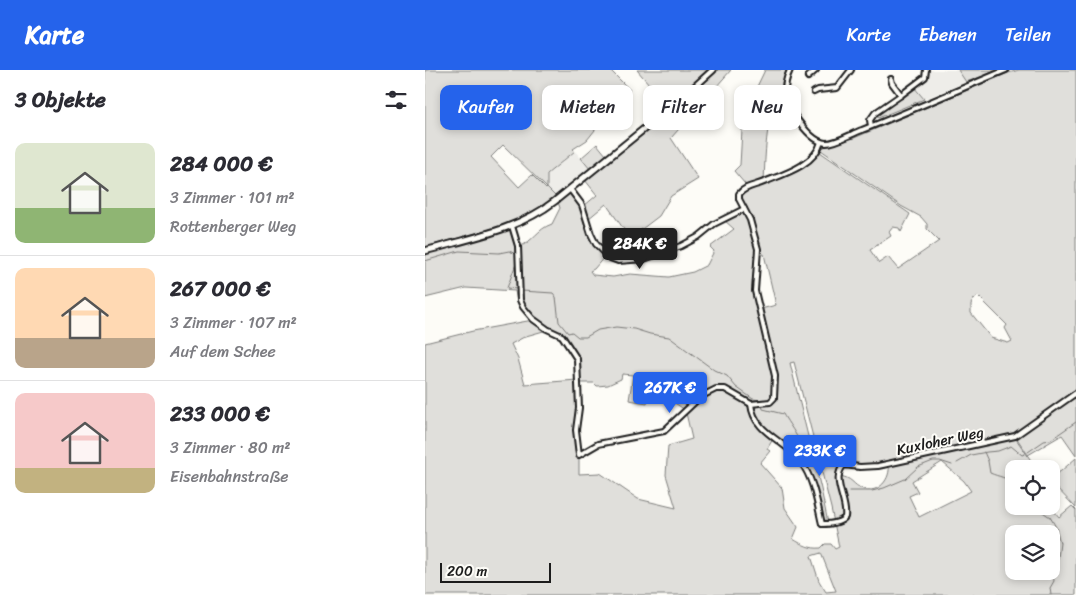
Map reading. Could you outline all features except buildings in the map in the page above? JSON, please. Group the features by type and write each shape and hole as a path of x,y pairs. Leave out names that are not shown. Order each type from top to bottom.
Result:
{"main road":[{"path":"425,251 512,226 534,216 681,99 713,70"}],"street":[{"path":"790,70 784,87 786,100 798,120 819,141 830,142 1006,70"},
{"path":"808,77 816,70"},
{"path":"814,92 837,88 851,70"},
{"path":"871,126 870,120 875,113 925,77 927,70"},
{"path":"891,79 901,95"},
{"path":"512,226 518,246 520,300 523,307 539,324 562,336 577,359 579,408 576,430 579,455 598,444 664,431 700,397 716,389 725,389 751,404 770,402 774,398 776,384 772,359 755,291 758,249 750,220 738,196 743,189 763,183 805,163 819,148 819,141"},
{"path":"570,188 582,205 596,244 611,258 618,261 644,259 681,246 698,237 714,224 744,209"},
{"name":"Kuxloher Weg","path":"751,404 754,417 762,429 798,457 804,466 809,476 822,524 841,521 845,517 846,509 839,477 844,465 860,468 878,466 1015,436 1076,393"}],"shaded area":[{"path":"425,70 610,70 625,85 542,85 542,130 595,130 587,140 573,149 575,151 547,174 547,188 555,196 537,210 515,221 425,247","holes":["503,145 546,189 532,175 519,187 491,157"]},
{"path":"637,70 709,70 692,85 650,85"},
{"path":"716,70 731,70 718,85 699,85"},
{"path":"765,70 787,70 782,84 758,85"},
{"path":"924,70 958,70 966,82 924,99 913,85 913,82"},
{"path":"958,70 1001,70 966,82"},
{"path":"1019,70 1076,70 1076,392 1021,434 1014,436 1031,460 1005,460 1005,515 1057,515 1059,517 1072,506 1076,510 1076,595 425,595 425,343 473,331 533,320 547,330 526,336 511,344 518,359 525,384 577,380 578,414 575,440 579,452 579,474 600,473 638,499 676,508 666,475 668,446 692,439 686,413 701,398 712,391 723,390 748,405 753,418 761,430 773,439 767,449 770,451 760,463 782,488 785,508 798,527 793,539 813,548 821,548 825,544 831,544 835,549 839,547 794,362 790,363 828,523 823,522 815,488 805,465 794,452 763,429 757,422 754,414 753,405 770,403 775,398 777,384 775,366 772,366 774,376 773,397 765,402 751,402 724,389 717,388 704,393 685,410 651,389 647,403 629,400 633,375 622,374 621,379 608,385 597,386 594,383 579,383 580,363 568,342 557,332 540,324 530,314 521,300 522,266 519,247 552,224 560,208 558,202 568,194 572,195 579,206 591,238 605,256 590,271 593,275 613,277 630,274 669,277 693,272 707,265 714,251 710,247 734,229 724,220 743,211 749,221 757,250 754,292 762,327 766,327 761,309 776,305 764,254 760,255 751,221 742,204 740,196 745,184 734,171 740,165 742,130 768,130 764,184 801,168 820,152 910,214 901,232 899,228 893,227 889,232 891,236 870,250 879,263 888,257 898,269 939,241 927,229 927,224 921,217 901,206 821,150 824,147 854,138 1008,73","holes":["978,296 1007,325 1005,328 1012,341 1008,343 991,338 971,313 971,304","942,462 964,481 971,491 919,517 909,496 918,492 912,481","889,464 886,480 874,489 863,489 850,479 838,476 841,466","821,553 836,591 826,592 819,581 811,556"]},
{"path":"914,87 924,99 878,118 876,114"},
{"path":"646,130 678,130 671,138 698,179 671,196 659,216 630,238 606,204 588,219 584,206 597,195 585,180"},
{"path":"597,144 606,155 590,169 581,158"},
{"path":"575,151 590,169 555,196 547,188 547,174"},
{"path":"511,229 517,247 520,305 517,302 515,291 466,288 425,298 425,253"},
{"path":"1076,394 1076,455 1062,435 1028,455 1016,437 1029,430"},
{"path":"1076,458 1076,508 1060,491 1061,471"}],"waterway":[{"path":"425,261 459,251 499,253 509,251 516,254 517,261 507,288 518,289"},
{"path":"522,291 553,293 556,297 559,322 568,333 572,332 578,337 586,337 598,330 616,327 669,337 714,370 727,376 736,387 753,399 761,400"},
{"path":"762,405 763,409 783,414 799,441 802,458"},
{"path":"1028,452 1076,422"},
{"path":"957,463 971,455 998,451 1011,446 1022,455 1025,454"},
{"path":"984,452 990,473 1005,478"},
{"path":"849,491 872,491 884,488 905,479 918,467 933,461 952,465"},
{"path":"1047,515 1056,527 1060,543 1058,558 1052,569 1054,581 1050,588 1051,595"}]}
